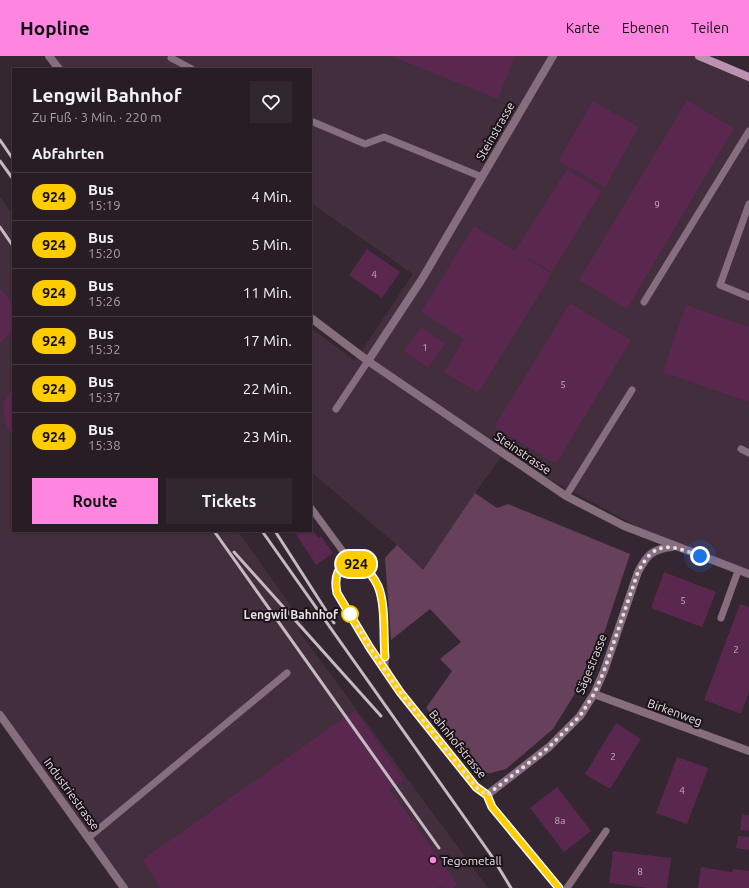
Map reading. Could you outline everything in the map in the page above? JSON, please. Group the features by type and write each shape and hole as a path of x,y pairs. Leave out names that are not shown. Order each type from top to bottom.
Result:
{"street":[{"path":"49,56 58,68"},
{"name":"Steinstrasse","path":"368,361 422,279 553,56"},
{"path":"699,56 749,77"},
{"name":"Steinstrasse","path":"312,319 368,361 566,496 624,526 675,547 749,574"},
{"name":"Sägestrasse","path":"487,795 548,748 580,716 594,694 604,671 638,572 644,561 651,553 660,548 675,547"},
{"name":"Bahnhofstrasse","path":"385,668 400,692 476,787 487,795 492,807 559,888"},
{"name":"Birkenweg","path":"594,694 749,751"},
{"name":"Industriestrasse","path":"0,715 124,888"}],"lane":[{"path":"171,58 190,68"},
{"path":"312,122 365,144 384,136 482,177"},
{"path":"644,302 749,131"},
{"path":"749,204 720,285 749,297"},
{"path":"336,409 368,361"},
{"path":"566,496 632,390"},
{"path":"741,449 749,453"},
{"path":"312,509 342,550 348,564"},
{"path":"344,565 360,565 365,568 378,586 382,604 385,668 370,648 337,593 336,586 338,573 344,565"},
{"path":"721,618 738,571"},
{"path":"88,838 287,673"},
{"path":"567,888 606,831"}],"shaded area":[{"path":"49,56 699,56 749,77 749,574 675,547 503,454 423,571 397,545 312,473 312,329 355,361 413,274 312,204 312,68 58,68"},
{"path":"0,197 12,214 12,532 239,532 305,626 298,630 488,888 124,888 0,715"},
{"path":"475,493 497,508 508,504 630,554 595,661 553,729 506,769 491,773 483,773 476,769 426,708 452,671 440,659 461,642 430,609 391,640 385,558 397,545 423,570"}],"building":[{"path":"391,56 515,56 498,99"},
{"path":"687,100 734,128 627,309 579,280"},
{"path":"593,101 639,127 605,187 558,161"},
{"path":"567,169 602,191 552,272 519,253 552,274 478,393 444,372 464,339 421,312 474,226 515,251"},
{"path":"367,249 400,272 382,298 349,275"},
{"path":"0,290 6,294 12,305 12,329 0,343"},
{"path":"570,303 631,340 556,464 494,427"},
{"path":"686,305 749,327 749,402 663,372"},
{"path":"421,327 445,344 428,368 404,351"},
{"path":"12,388 12,434 7,427 4,415 4,403"},
{"path":"312,529 318,538 321,536 333,553 316,565 295,532 312,532"},
{"path":"664,572 716,592 702,627 651,608"},
{"path":"740,604 749,607 749,692 741,714 704,700"},
{"path":"355,710 404,780 390,789 458,885 454,888 443,888 441,886 438,888 161,888 142,860"},
{"path":"616,723 641,739 610,789 585,774"},
{"path":"677,757 708,768 687,824 656,813"},
{"path":"557,787 591,831 564,852 530,808"},
{"path":"742,814 749,815 749,831 740,830"},
{"path":"738,836 749,837 749,850 736,848"},
{"path":"613,851 671,858 667,888 647,888 609,883"},
{"path":"701,867 732,872 733,869 749,871 749,888 698,888"}],"railway":[{"path":"0,140 12,158"},
{"path":"0,161 12,178"},
{"path":"0,227 12,245"},
{"path":"215,532 439,848"},
{"path":"263,532 491,855 511,888"},
{"path":"276,532 334,623"},
{"path":"234,552 381,716"}],"bus line":[{"name":"924","path":"385,657 381,596 378,586 370,572 365,568 354,564 344,565 338,573 336,579 337,593 370,648 400,692 476,787 487,795 492,807 545,873 559,888"}],"place":[{"name":"Lengwil Bahnhof","path":"350,614"},
{"name":"Tegometall","path":"433,860"}],"route":[{"path":"350,614 370,648 400,692 476,787 487,795 548,748 580,716 594,694 604,671 638,572 644,561 651,553 660,548 675,547 700,556"}]}
